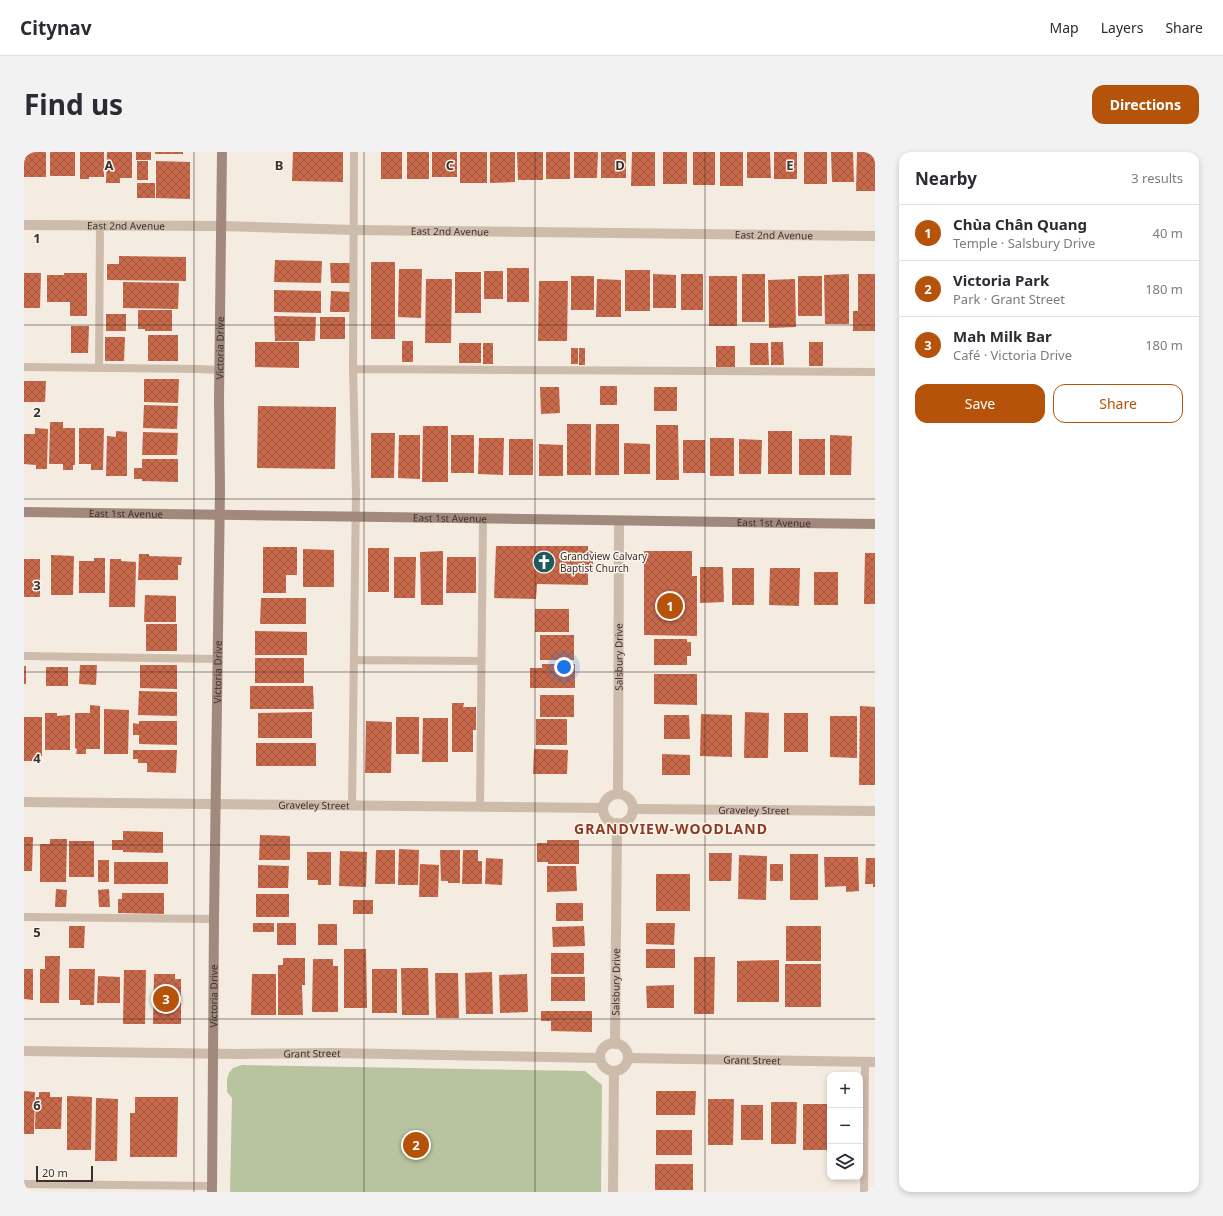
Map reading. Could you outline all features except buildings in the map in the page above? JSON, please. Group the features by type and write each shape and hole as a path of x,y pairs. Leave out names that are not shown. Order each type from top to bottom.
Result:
{"street":[{"name":"Victoria Drive","path":"212,1189 222,152"},
{"name":"East 2nd Avenue","path":"24,225 221,226 354,230 875,236"},
{"name":"East 1st Avenue","path":"24,512 219,516 875,524"},
{"name":"Salsbury Drive","path":"618,794 620,520"},
{"path":"618,794 630,800 633,809 630,818 617,824 609,820 604,813 603,808 604,804 610,797 618,794"},
{"name":"Graveley Street","path":"24,802 603,808"},
{"name":"Graveley Street","path":"633,809 875,811"},
{"name":"Salsbury Drive","path":"614,1044 617,824"},
{"path":"614,1044 619,1044 626,1050 628,1058 625,1066 614,1071 606,1068 601,1062 600,1058 601,1053 606,1046 614,1044"},
{"name":"Grant Street","path":"24,1051 214,1054 332,1053 600,1058"},
{"name":"Grant Street","path":"628,1058 870,1061"},
{"path":"613,1192 614,1071"}],"lane":[{"path":"352,805 355,517 353,369 354,152"},
{"path":"99,368 100,225"},
{"path":"24,367 219,370"},
{"path":"353,369 875,372"},
{"path":"480,807 483,519"},
{"path":"24,656 218,658"},
{"path":"354,660 482,661"},
{"path":"24,917 214,919"},
{"path":"864,1192 870,1061"},
{"path":"24,1184 212,1189"}],"green space":[{"path":"242,1065 585,1071 602,1085 601,1192 230,1192 232,1098 227,1092 227,1079 233,1068"}],"place":[{"name":"Grandview Calvary Baptist Church","path":"544,562"},
{"name":"Chùa Chân Quang","path":"670,606"},
{"name":"Mah Milk Bar","path":"166,999"},
{"name":"Victoria Park","path":"416,1145"}],"district":[{"name":"GRANDVIEW-WOODLAND","path":"671,828"}]}
